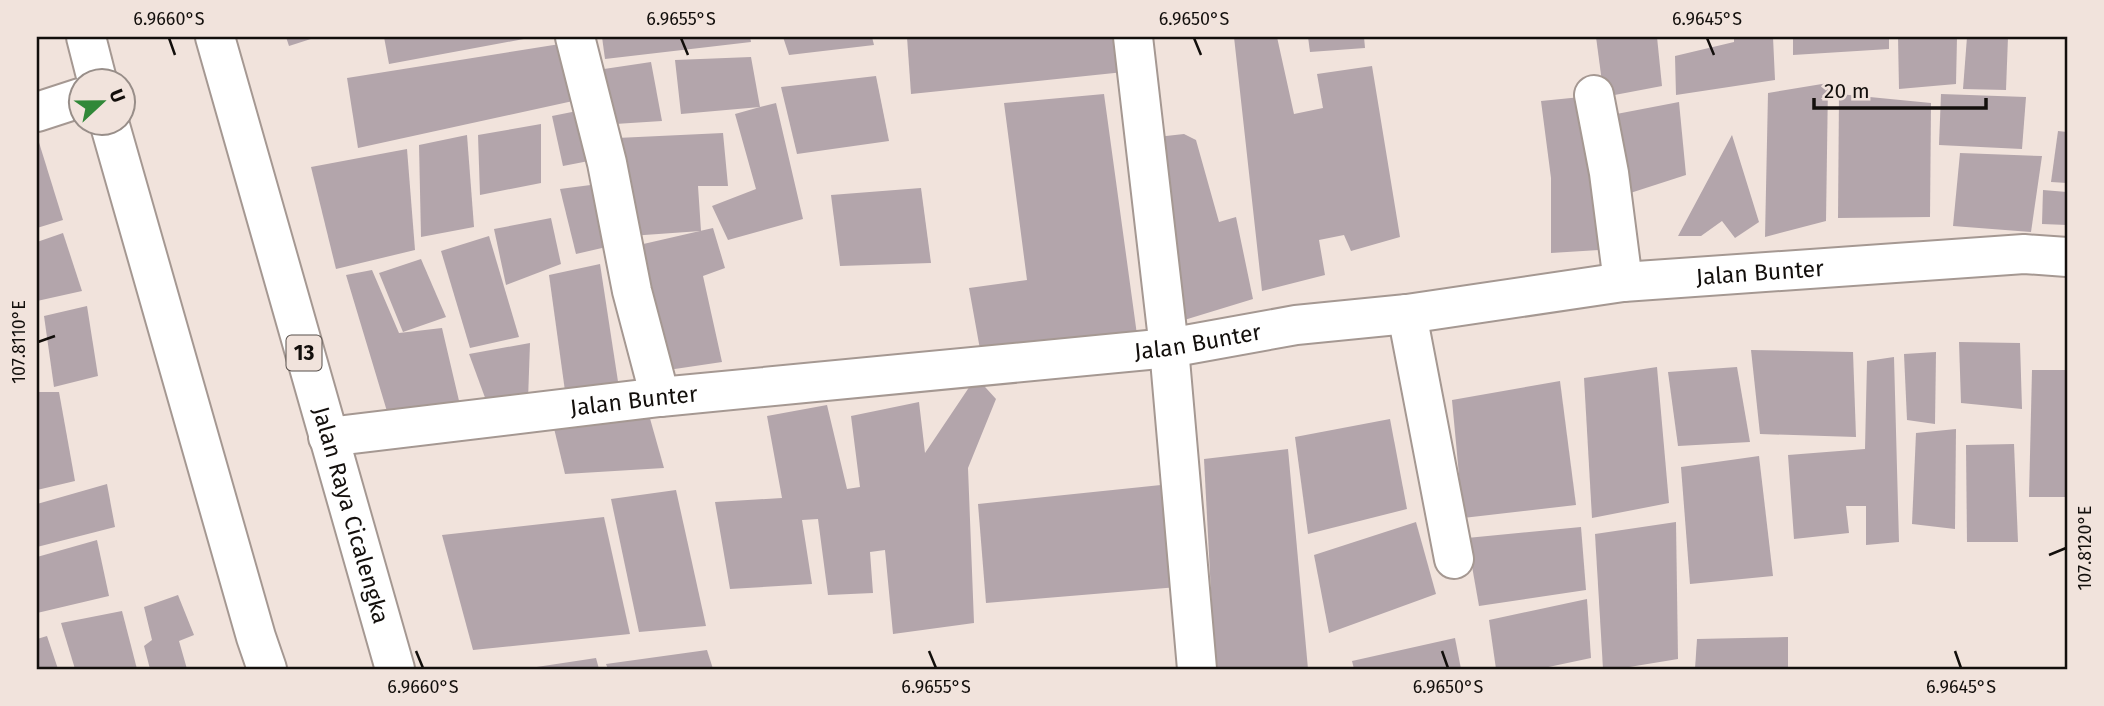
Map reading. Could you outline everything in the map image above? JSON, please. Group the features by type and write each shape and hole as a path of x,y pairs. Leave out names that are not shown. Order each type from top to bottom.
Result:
{"main road":[{"path":"86,37 93,66"},
{"name":"Jalan Raya Cicalengka","path":"215,37 395,669"},
{"path":"575,37 607,163 632,291 660,397"},
{"path":"1133,37 1169,348 1197,669"},
{"path":"1594,95 1609,173 1623,282"},
{"path":"37,112 66,103"},
{"path":"113,136 267,669"},
{"name":"Jalan Bunter","path":"328,437 660,397 1169,348 1296,325 1407,314 1623,282 2024,254 2067,257"},
{"path":"1407,314 1454,559"}],"building":[{"path":"286,37 317,37 289,46"},
{"path":"384,37 529,37 529,38 389,64"},
{"path":"602,37 750,37 751,42 605,59"},
{"path":"783,37 872,37 874,45 789,55"},
{"path":"907,37 1120,37 1124,72 911,94"},
{"path":"1234,37 1277,37 1294,114 1323,108 1317,74 1372,66 1400,237 1351,251 1344,235 1319,240 1325,275 1262,291"},
{"path":"1308,37 1364,37 1365,48 1310,52"},
{"path":"1596,37 1657,37 1662,86 1604,97"},
{"path":"1734,37 1773,37 1775,80 1676,95 1675,56 1734,42"},
{"path":"1793,37 1889,37 1889,49 1793,55"},
{"path":"1898,37 1957,37 1956,84 1899,89"},
{"path":"1967,37 2008,37 2006,90 1963,89"},
{"path":"560,44 573,101 358,148 347,78"},
{"path":"751,57 760,107 681,114 675,60"},
{"path":"651,62 662,121 615,124 604,69"},
{"path":"876,76 889,141 797,154 781,87"},
{"path":"1828,83 1826,221 1765,237 1768,93"},
{"path":"1104,94 1138,342 981,355 969,288 1027,280 1004,103"},
{"path":"1839,94 1931,103 1930,217 1838,218"},
{"path":"1941,94 2026,97 2022,149 1939,145"},
{"path":"1591,96 1615,249 1551,253 1551,178 1541,101"},
{"path":"1679,102 1686,175 1621,196 1606,116"},
{"path":"776,103 803,219 728,240 712,206 756,189 735,114"},
{"path":"587,109 599,159 563,166 552,116"},
{"path":"541,124 541,183 480,195 478,135"},
{"path":"2058,131 2067,132 2067,183 2051,182"},
{"path":"723,133 728,186 698,186 701,231 630,236 617,138"},
{"path":"1184,134 1196,140 1219,222 1236,217 1253,299 1181,321 1157,137"},
{"path":"467,135 474,227 421,237 419,145"},
{"path":"1732,135 1759,222 1735,238 1722,221 1701,236 1678,236"},
{"path":"37,136 63,220 37,228"},
{"path":"407,149 415,250 336,269 311,167"},
{"path":"1960,153 2042,156 2031,232 1953,226"},
{"path":"606,183 615,245 576,254 560,189"},
{"path":"921,188 931,263 840,266 831,195"},
{"path":"2043,190 2067,192 2067,225 2042,224"},
{"path":"551,218 561,264 506,285 494,229"},
{"path":"713,228 725,268 703,276 722,362 668,370 639,245"},
{"path":"63,233 82,291 37,301 37,242"},
{"path":"489,236 519,337 470,348 441,251"},
{"path":"421,259 446,317 403,332 379,273"},
{"path":"600,264 619,388 565,391 549,275"},
{"path":"372,270 399,333 442,328 460,405 389,418 346,275"},
{"path":"87,306 98,376 54,387 44,316"},
{"path":"1959,342 2020,343 2022,409 1961,403"},
{"path":"530,343 528,400 487,403 469,354"},
{"path":"1751,350 1853,352 1856,437 1760,434"},
{"path":"1936,352 1935,424 1907,420 1904,354"},
{"path":"1894,357 1899,542 1866,545 1866,506 1846,506 1849,533 1794,539 1788,455 1865,449 1867,361"},
{"path":"1657,367 1669,503 1592,518 1584,378"},
{"path":"1737,367 1750,442 1678,446 1668,372"},
{"path":"2032,370 2067,370 2067,497 2029,497"},
{"path":"976,377 996,399 968,468 974,623 893,634 885,550 870,552 873,593 828,595 818,519 802,520 812,584 730,589 715,502 782,498 767,416 827,405 847,489 860,487 851,416 919,402 925,453"},
{"path":"1560,381 1576,505 1463,518 1452,400"},
{"path":"37,392 59,392 75,481 37,490"},
{"path":"649,415 664,468 565,474 552,420"},
{"path":"1390,419 1407,509 1308,534 1295,437"},
{"path":"1956,429 1955,529 1912,524 1916,433"},
{"path":"2014,444 2018,542 1967,542 1966,445"},
{"path":"1288,449 1308,669 1215,669 1204,459"},
{"path":"1759,456 1773,576 1690,584 1681,467"},
{"path":"107,484 115,527 37,547 37,504"},
{"path":"1161,485 1178,587 986,603 978,504"},
{"path":"676,490 706,626 639,632 611,499"},
{"path":"604,517 630,634 473,650 442,535"},
{"path":"1416,522 1436,594 1329,633 1314,555"},
{"path":"1676,522 1678,659 1603,669 1595,534"},
{"path":"1581,527 1586,590 1479,606 1467,538"},
{"path":"97,540 109,596 37,613 37,557"},
{"path":"178,595 194,635 179,641 187,669 150,669 144,646 152,640 144,607"},
{"path":"1587,599 1591,658 1539,669 1496,669 1489,620"},
{"path":"122,611 137,669 75,669 61,623"},
{"path":"47,636 58,669 37,669 37,639"},
{"path":"1788,637 1788,669 1695,669 1697,639"},
{"path":"1455,638 1461,669 1354,669 1352,661"},
{"path":"707,650 713,669 608,669 606,664"},
{"path":"596,658 599,669 530,669 530,668"}]}
